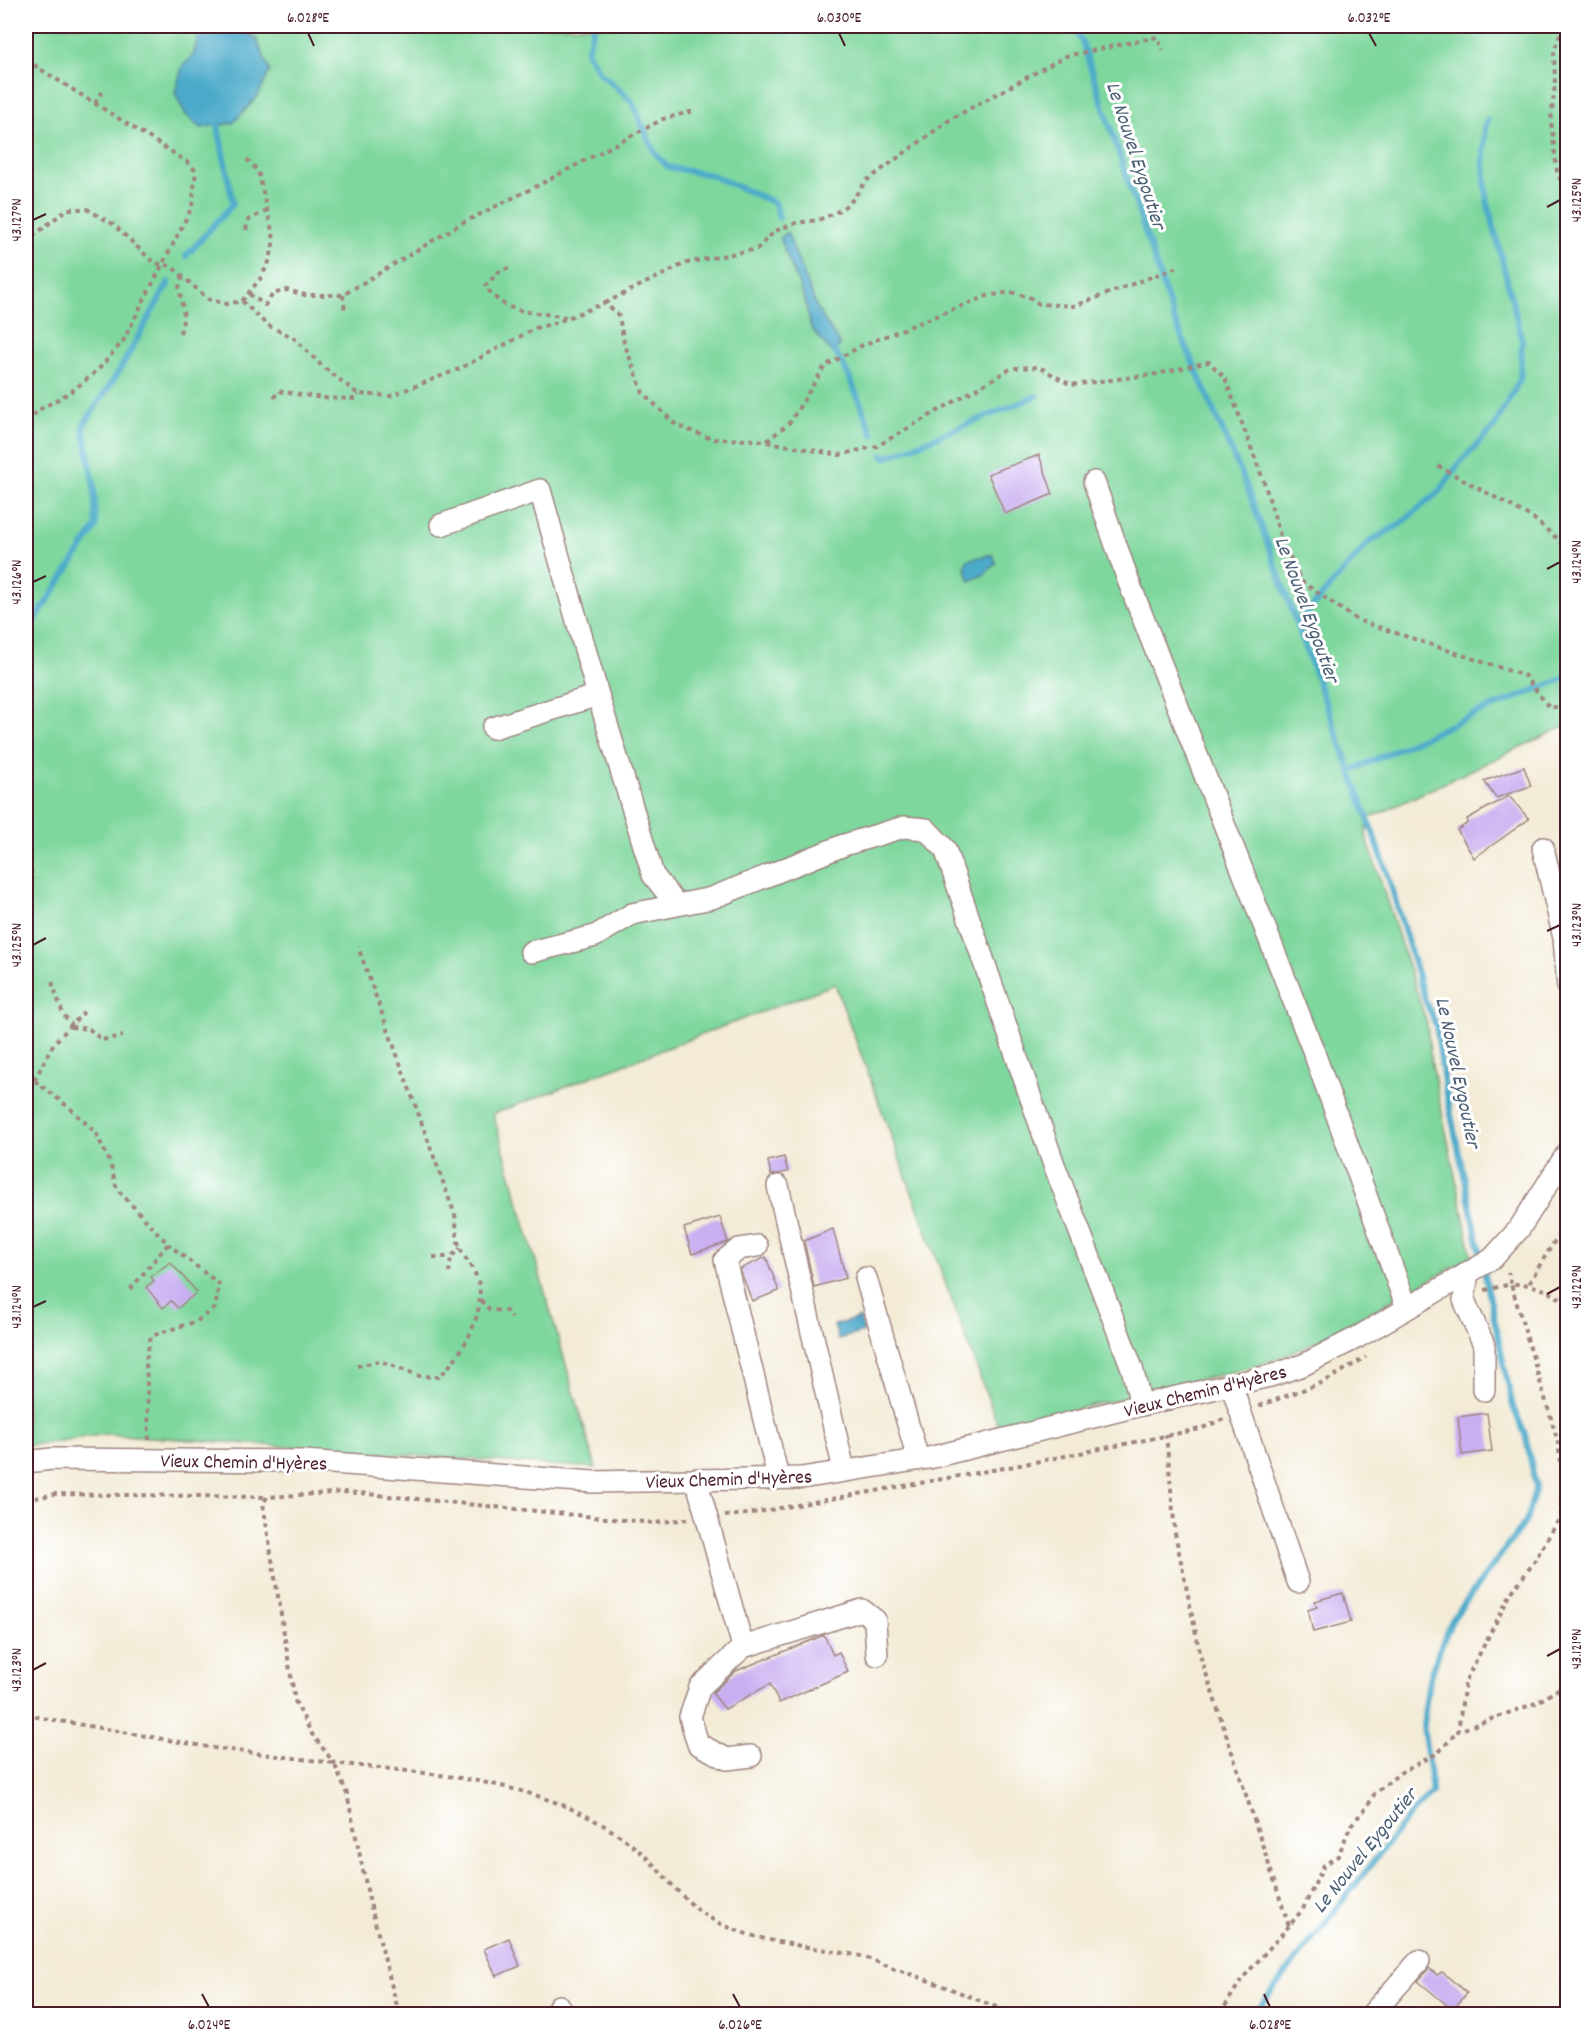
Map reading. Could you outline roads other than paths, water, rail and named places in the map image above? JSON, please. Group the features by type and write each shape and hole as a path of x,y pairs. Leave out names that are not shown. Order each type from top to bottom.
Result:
{"street":[{"path":"1094,482 1128,580 1313,1050 1407,1308"},
{"path":"441,525 540,490 598,695 653,875 676,904"},
{"path":"493,728 598,695"},
{"path":"531,952 595,936 632,914 712,898 844,845 904,827 926,829 945,849 1053,1162 1132,1368 1141,1405"},
{"path":"1544,848 1564,938 1568,987"},
{"name":"Vieux Chemin d'Hyères","path":"26,1462 52,1459 304,1461 593,1482 801,1478 918,1459 1270,1376 1304,1365 1492,1259 1519,1229 1568,1152"},
{"path":"778,1186 844,1470"},
{"path":"757,1246 739,1249 725,1260 778,1477"},
{"path":"1468,1272 1464,1300 1484,1345 1484,1390"},
{"path":"866,1278 918,1459"},
{"path":"1231,1384 1298,1582"},
{"path":"696,1479 709,1516 722,1575 743,1647"},
{"path":"751,1756 728,1760 698,1744 690,1717 700,1687 743,1647 862,1610 875,1620 877,1655"},
{"path":"1372,2014 1419,1961"}],"water":[{"path":"213,26 229,26 256,38 270,71 258,96 233,123 200,128 185,114 175,93 182,67 194,54 198,35"},
{"path":"787,232 818,310 840,346 831,352 811,328 805,300 780,239"},
{"path":"993,555 996,563 985,574 970,581 965,568 967,560"},
{"path":"860,1318 864,1332 838,1339 834,1325"}],"waterway":[{"path":"594,26 587,52 599,72 631,100 655,153 668,167 711,175 775,203 779,218"},
{"name":"Le Nouvel Eygoutier","path":"1073,26 1082,42 1174,319 1247,487 1385,866 1425,1000 1436,1025 1444,1082 1513,1407 1525,1434 1536,1487 1526,1521 1452,1620 1439,1651 1428,1686 1423,1725 1432,1792 1409,1816 1254,2014"},
{"path":"1297,624 1370,541 1399,525 1441,490 1458,465 1494,427 1520,379 1522,340 1487,200 1484,165 1485,128 1488,120"},
{"path":"186,256 233,204 218,126"},
{"path":"26,624 35,620 96,527 94,486 83,426 118,373 169,282"},
{"path":"831,345 849,376 873,435"},
{"path":"883,455 885,458 1037,396"},
{"path":"1350,771 1475,714 1568,677"}]}
